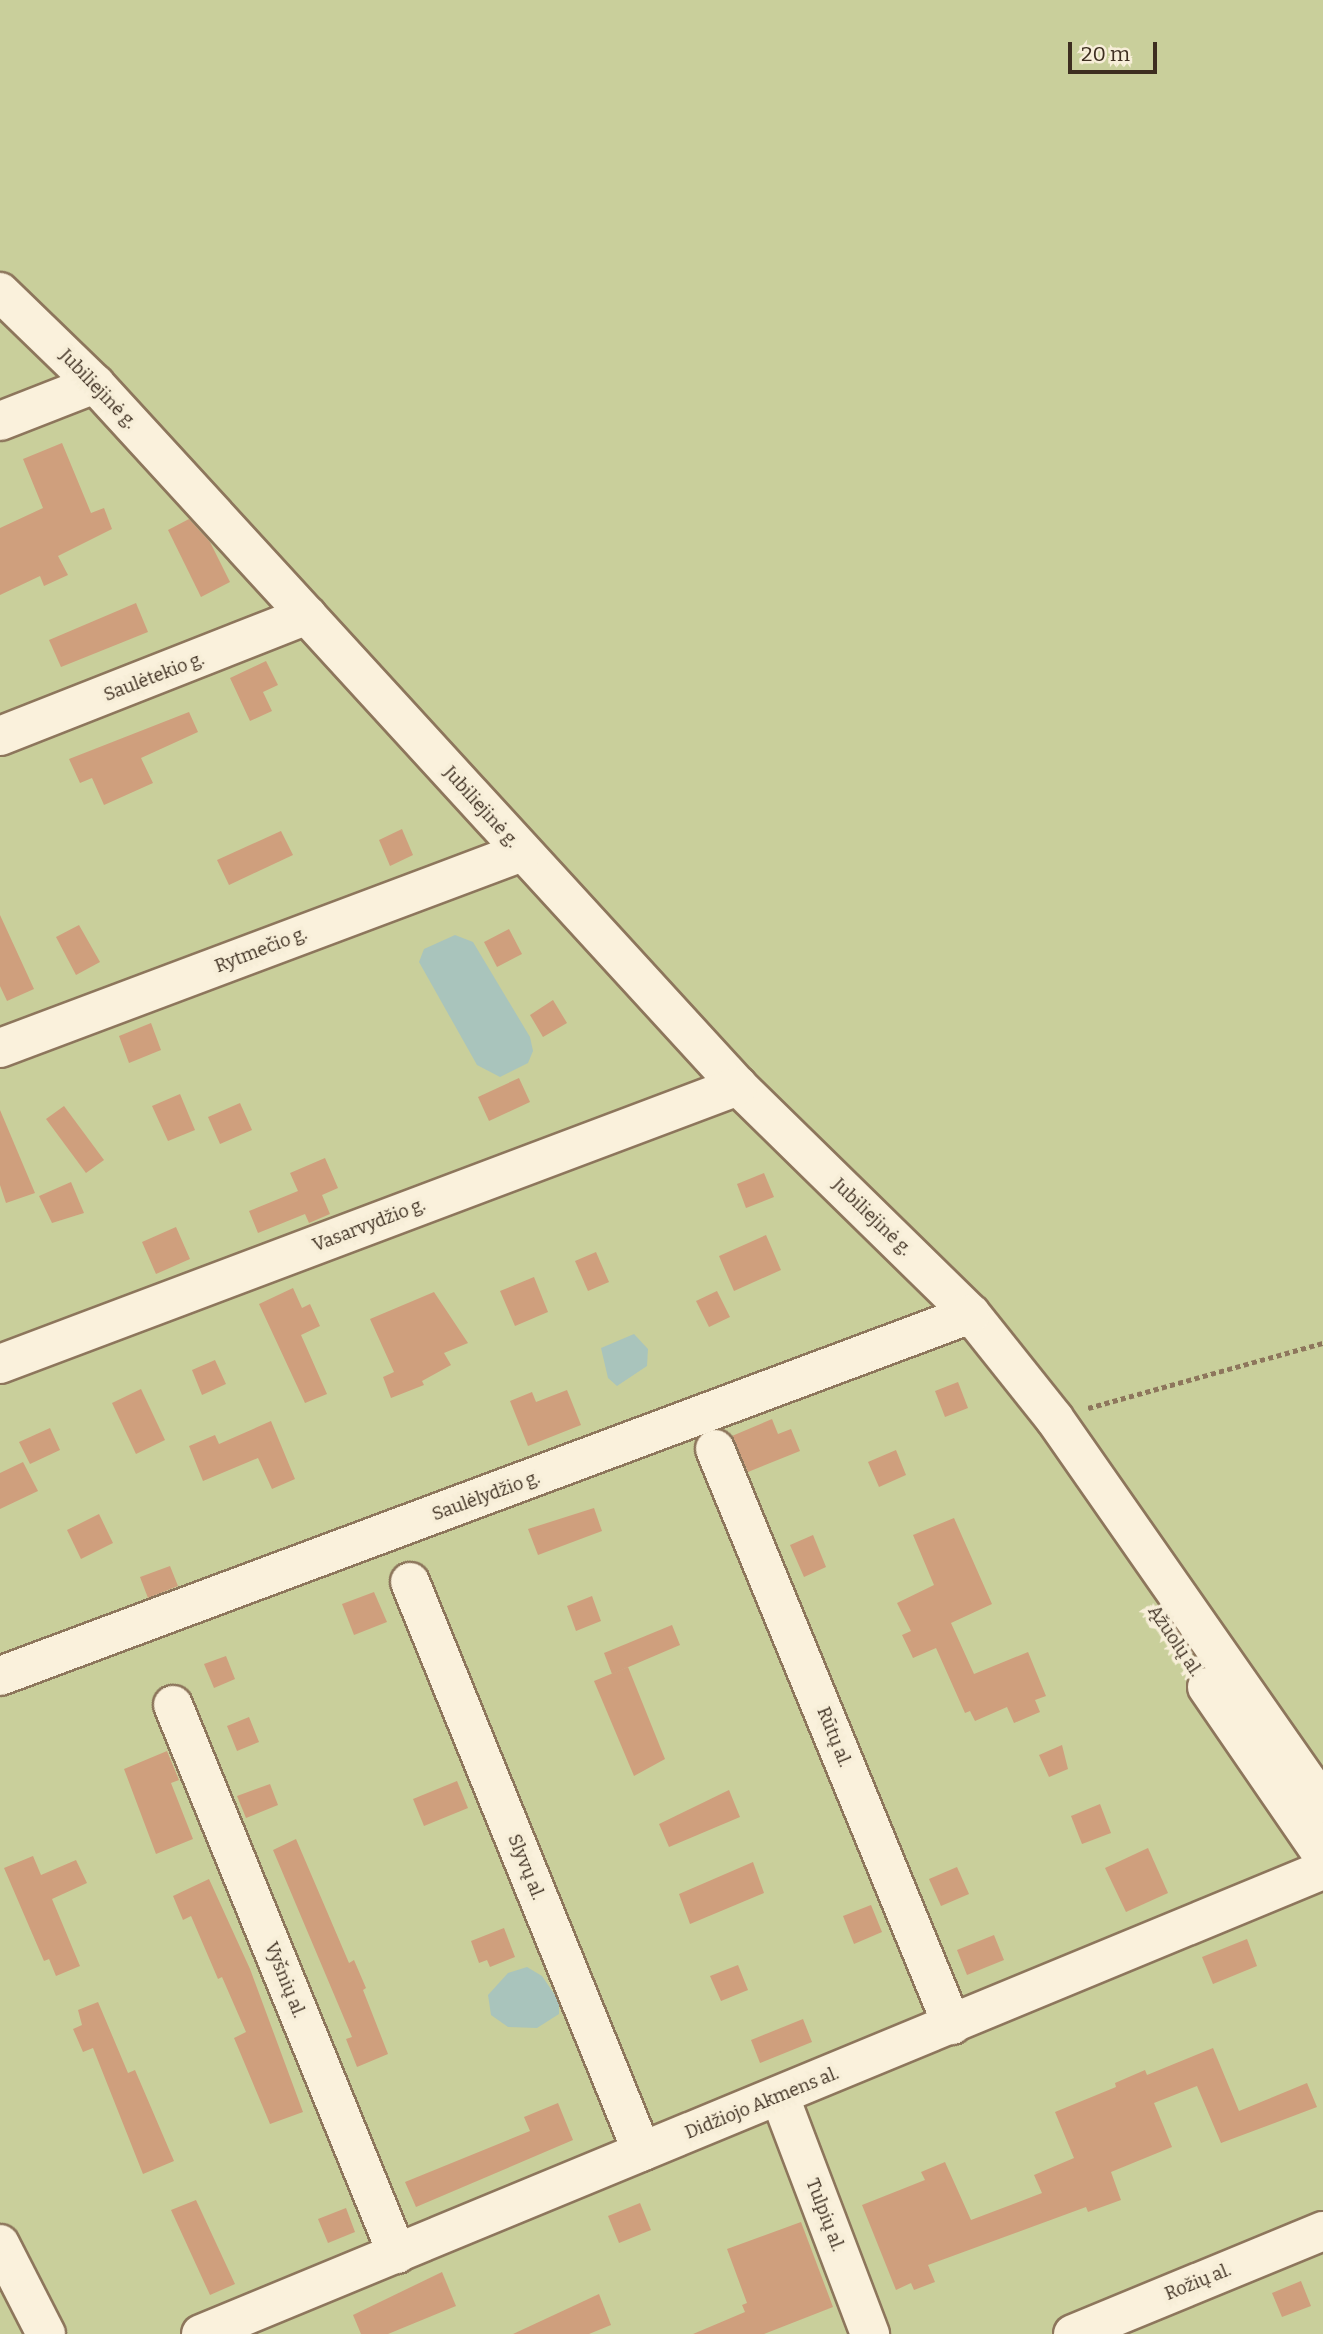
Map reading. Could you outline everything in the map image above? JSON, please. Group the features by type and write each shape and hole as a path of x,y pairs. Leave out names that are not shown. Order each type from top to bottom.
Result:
{"street":[{"name":"Jubiliejinė g.","path":"0,292 94,384 738,1086 971,1314 1041,1422"},
{"path":"0,421 94,384"},
{"name":"Saulėtekio g.","path":"0,736 307,615"},
{"name":"Rytmečio g.","path":"0,1048 522,852"},
{"name":"Vasarvydžio g.","path":"0,1364 738,1086"},
{"name":"Saulėlydžio g.","path":"0,1676 971,1314"},
{"path":"1041,1422 1323,1803"},
{"name":"Ąžuolų al.","path":"1041,1422 1323,1856"},
{"name":"Rūtų al.","path":"715,1449 952,2025"},
{"name":"Slyvų al.","path":"410,1582 642,2152"},
{"name":"Vyšnių al.","path":"173,1705 397,2254"},
{"name":"Didžiojo Akmens al.","path":"201,2334 1323,1871"},
{"name":"Tulpių al.","path":"780,2097 870,2334"},
{"name":"Rožių al.","path":"1073,2334 1323,2231"},
{"path":"0,2244 46,2334"}],"path":[{"path":"1041,1422 1323,1343"}],"green space":[{"path":"0,0 1323,0 1323,2334 0,2334"}],"water":[{"path":"455,935 473,942 530,1037 533,1051 528,1063 500,1077 477,1065 419,962 424,949"},
{"path":"634,1334 648,1349 647,1366 617,1386 608,1378 601,1348"},
{"path":"527,1967 542,1976 559,2001 559,2014 537,2028 508,2027 491,2015 488,1995 508,1973"}],"building":[{"path":"62,443 91,513 104,508 112,529 58,556 68,575 44,586 40,576 0,595 0,528 43,508 23,459"},
{"path":"189,519 210,542 230,582 201,597 168,530"},
{"path":"136,603 148,632 61,667 49,640"},
{"path":"266,661 278,685 263,692 272,711 250,721 230,678"},
{"path":"189,712 198,732 141,758 153,783 104,805 92,778 80,783 69,759"},
{"path":"402,829 413,855 390,866 379,840"},
{"path":"281,831 293,855 229,885 217,860"},
{"path":"0,915 34,989 7,1001 0,986"},
{"path":"79,925 100,962 76,975 56,937"},
{"path":"509,929 522,954 497,967 484,942"},
{"path":"553,1000 567,1023 543,1037 530,1015"},
{"path":"151,1023 161,1050 129,1063 119,1036"},
{"path":"519,1078 530,1102 489,1121 478,1097"},
{"path":"180,1094 195,1130 168,1141 152,1106"},
{"path":"240,1103 252,1130 220,1144 208,1117"},
{"path":"64,1106 104,1160 86,1173 46,1119"},
{"path":"0,1110 35,1193 6,1203 0,1185"},
{"path":"325,1158 338,1188 322,1195 330,1214 309,1223 305,1214 258,1233 249,1211 298,1191 290,1173"},
{"path":"764,1173 774,1197 746,1208 737,1184"},
{"path":"71,1182 84,1213 52,1223 39,1196"},
{"path":"176,1227 190,1259 156,1274 142,1242"},
{"path":"766,1235 781,1270 734,1291 719,1256"},
{"path":"596,1252 609,1282 588,1291 575,1261"},
{"path":"534,1277 548,1312 515,1326 500,1291"},
{"path":"293,1288 302,1308 310,1304 320,1326 301,1335 327,1394 305,1403 259,1304"},
{"path":"717,1291 730,1317 709,1327 696,1301"},
{"path":"434,1292 468,1343 444,1353 451,1365 422,1381 424,1385 391,1398 383,1377 394,1372 370,1319"},
{"path":"215,1360 226,1384 202,1395 192,1370"},
{"path":"958,1382 968,1408 945,1417 935,1391"},
{"path":"141,1389 165,1440 136,1454 112,1403"},
{"path":"567,1390 581,1425 528,1446 510,1401 532,1392 536,1402"},
{"path":"772,1419 778,1434 791,1429 800,1451 748,1472 732,1436"},
{"path":"271,1421 295,1479 272,1489 258,1458 203,1481 189,1446 215,1435 219,1444"},
{"path":"50,1428 60,1450 30,1464 19,1442"},
{"path":"896,1450 906,1475 879,1487 868,1462"},
{"path":"23,1462 38,1491 0,1509 0,1473"},
{"path":"594,1508 602,1531 538,1555 528,1529"},
{"path":"99,1514 113,1543 81,1559 67,1530"},
{"path":"954,1518 992,1604 951,1623 974,1674 1028,1652 1046,1696 1035,1700 1040,1712 1014,1723 1007,1707 975,1721 970,1711 965,1713 936,1648 913,1658 902,1635 911,1631 897,1603 934,1585 913,1535"},
{"path":"813,1535 826,1567 804,1577 790,1545"},
{"path":"170,1566 178,1586 148,1598 140,1577"},
{"path":"374,1592 387,1622 354,1635 342,1604"},
{"path":"592,1596 601,1621 576,1631 567,1606"},
{"path":"672,1625 680,1645 612,1674 604,1653"},
{"path":"226,1656 235,1679 214,1688 204,1664"},
{"path":"628,1667 665,1759 634,1776 594,1681"},
{"path":"249,1717 259,1742 237,1751 227,1726"},
{"path":"1062,1745 1068,1769 1049,1777 1039,1755"},
{"path":"167,1751 179,1780 171,1783 193,1839 156,1854 124,1769"},
{"path":"457,1781 468,1808 424,1826 413,1799"},
{"path":"270,1784 278,1805 246,1818 237,1796"},
{"path":"729,1790 740,1817 669,1847 659,1824"},
{"path":"1100,1804 1111,1833 1082,1844 1071,1816"},
{"path":"296,1839 349,1963 354,1960 366,1988 363,1990 388,2054 357,2067 346,2039 352,2037 273,1850"},
{"path":"1148,1848 1168,1893 1126,1912 1105,1868"},
{"path":"33,1856 41,1875 76,1860 87,1883 52,1899 80,1966 56,1976 49,1959 44,1961 4,1868"},
{"path":"753,1862 764,1893 690,1924 679,1894"},
{"path":"957,1867 969,1894 941,1906 929,1879"},
{"path":"209,1879 250,1969 303,2112 270,2124 234,2038 246,2032 222,1977 218,1979 191,1916 183,1920 173,1896"},
{"path":"871,1905 882,1932 854,1944 843,1916"},
{"path":"504,1928 515,1957 490,1967 487,1960 479,1963 471,1941"},
{"path":"994,1935 1004,1960 967,1975 957,1950"},
{"path":"1247,1939 1257,1966 1213,1984 1202,1957"},
{"path":"738,1965 748,1990 721,2001 710,1976"},
{"path":"98,2002 128,2073 135,2070 174,2161 143,2174 93,2048 83,2052 73,2029 82,2025 78,2010"},
{"path":"803,2019 812,2042 760,2063 751,2040"},
{"path":"1213,2048 1239,2111 1307,2083 1317,2107 1221,2143 1197,2086 1154,2103 1172,2147 1111,2172 1121,2200 1088,2212 1086,2207 928,2265 935,2282 914,2290 911,2283 896,2290 862,2205 925,2180 921,2172 945,2162 971,2220 1042,2193 1034,2175 1074,2158 1055,2112 1116,2087 1115,2083 1145,2070 1147,2075"},
{"path":"558,2103 573,2140 416,2207 405,2182 530,2131 524,2117"},
{"path":"196,2200 235,2284 210,2295 171,2210"},
{"path":"640,2203 651,2230 619,2243 608,2216"},
{"path":"346,2208 355,2232 328,2243 318,2219"},
{"path":"801,2222 833,2307 764,2334 693,2334 745,2312 742,2305 747,2303 727,2249"},
{"path":"442,2272 456,2306 388,2334 361,2334 353,2315"},
{"path":"1301,2281 1311,2306 1282,2317 1272,2293"},
{"path":"599,2294 611,2325 589,2334 513,2334"}]}
